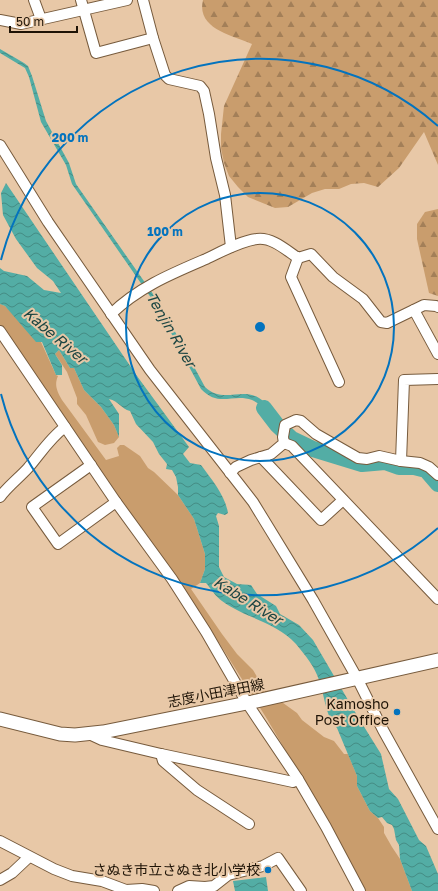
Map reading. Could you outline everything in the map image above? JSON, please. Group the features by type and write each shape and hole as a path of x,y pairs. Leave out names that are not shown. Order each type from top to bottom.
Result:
{"main road":[{"name":"志度小田津田線","path":"0,719 60,734 89,734 250,703 438,660"}],"street":[{"path":"34,0 41,19"},
{"path":"81,0 96,53 153,38"},
{"path":"0,20 21,24 127,0"},
{"path":"143,0 165,75 169,80 200,86 204,91 216,158 225,195 231,247"},
{"path":"0,145 48,222 150,370 253,502 313,600 353,679 438,829"},
{"path":"111,314 146,286 231,247 258,239 272,241 298,258"},
{"path":"298,258 311,254 332,277 363,299 381,322 387,323 424,305 438,307"},
{"path":"298,258 291,277 339,382"},
{"path":"414,310 438,354"},
{"path":"0,331 116,502 172,579 298,779 326,827 360,891"},
{"path":"401,461 404,380 438,379"},
{"path":"230,472 236,467 271,454 282,440 285,425 296,420 301,421 316,434 358,458 367,459 379,456 401,461 420,463 429,467 438,475"},
{"path":"0,497 5,489 26,469 55,435 65,427"},
{"path":"282,440 292,446 340,503 438,599"},
{"path":"261,457 321,520 340,503"},
{"path":"91,465 32,508 58,544 116,502"},
{"path":"89,734 102,740 161,754 293,782 298,779"},
{"path":"161,754 163,761 197,790 249,824"},
{"path":"0,841 29,857 72,876 102,881 126,890 142,889 154,891"},
{"path":"0,880 12,873 29,857"},
{"path":"178,891 189,886 214,886 228,875 263,866 278,858 301,891"}],"green space":[{"path":"203,0 438,0 438,165 424,132 399,168 378,187 364,183 351,184 339,189 325,189 312,193 288,207 275,208 248,197 229,176 224,163 221,148 221,134 224,106 252,44 217,30 210,24 205,18 202,10"},
{"path":"438,209 438,296 429,293 417,239 417,224 425,212"},
{"path":"0,304 5,306 41,342 56,375 58,376 56,382 57,388 62,400 106,460 119,456 117,448 120,445 124,445 140,456 148,468 178,495 194,519 205,554 205,569 200,583 191,589 237,654 253,670 265,690 297,713 302,720 324,737 334,741 344,754 348,754 357,776 357,786 370,811 378,818 384,827 384,833 400,859 412,891 366,891 330,826 267,719 211,630 96,467 0,326"},
{"path":"59,350 70,368 74,368 84,390 101,407 114,425 119,437 114,443 105,445 98,442 86,415 77,404 77,398 67,372 55,354"}],"water":[{"path":"0,49 28,66 46,121 69,163 76,184 160,304 205,387 218,394 246,394 259,398 267,405 279,421 275,425 262,408 252,400 245,398 214,398 201,389 156,305 72,184 66,165 41,122 29,77 25,68 0,53"},
{"name":"Kabe River","path":"6,183 137,376 189,447 183,454 190,463 201,465 221,494 228,513 225,515 218,513 216,516 219,526 219,567 224,577 237,584 251,585 257,594 276,606 280,614 299,625 313,640 381,754 389,789 398,799 419,840 426,846 438,874 438,891 412,891 400,859 399,845 396,840 394,829 392,825 387,823 382,817 378,818 370,811 357,786 357,776 337,728 330,718 317,675 303,652 279,630 231,607 222,601 206,583 200,583 205,569 205,554 194,519 178,495 176,477 172,470 166,469 167,464 159,454 153,442 136,424 130,411 124,409 115,401 109,399 119,414 119,437 114,425 101,407 84,390 74,368 70,368 59,350 55,354 62,365 62,375 56,375 42,342 36,342 5,306 0,304 0,268 4,271 27,276 44,290 61,293 53,281 37,268 16,239 3,215 1,193"},
{"path":"266,877 268,891 235,891 233,881"}],"waterway":[{"name":"Tenjin River","path":"264,408 277,425 292,439 313,449 362,464 385,462 399,467 414,467 426,470 438,484"}],"place":[{"name":"Kamosho Post Office","path":"397,712"},
{"name":"さぬき市立さぬき北小学校","path":"268,870"}]}
